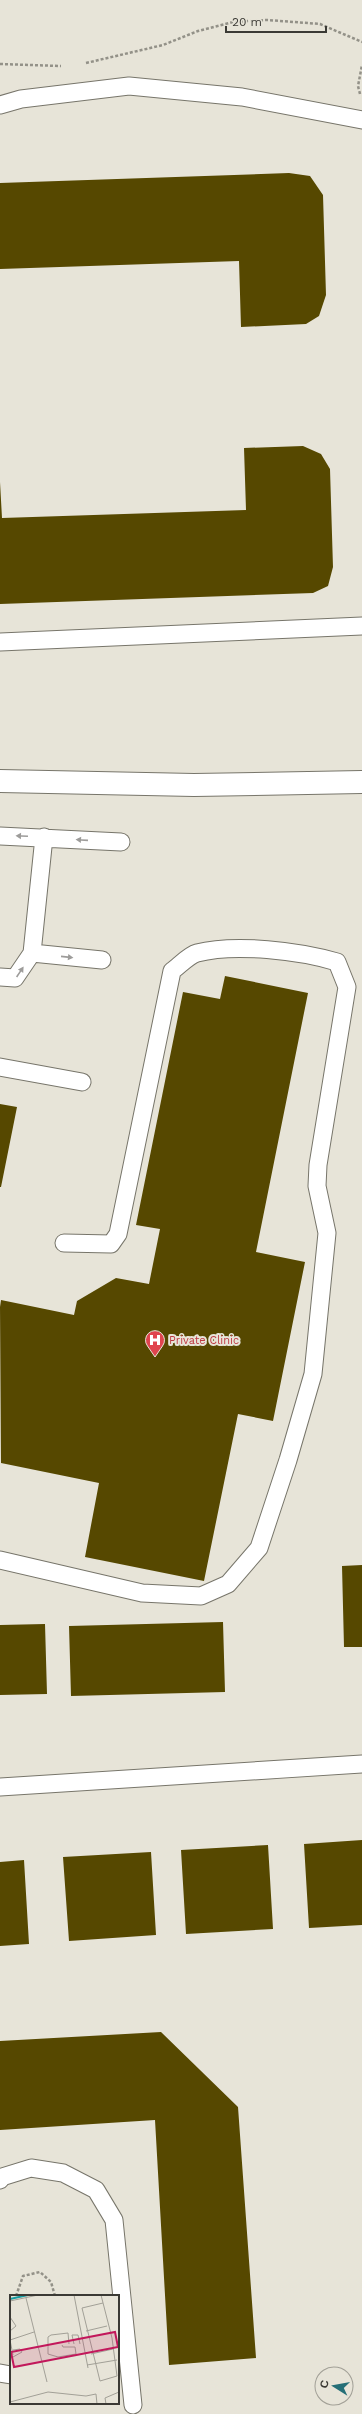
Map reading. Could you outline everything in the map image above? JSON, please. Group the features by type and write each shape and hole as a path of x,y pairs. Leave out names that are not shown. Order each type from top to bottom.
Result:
{"street":[{"path":"0,781 194,785 362,782"}],"lane":[{"path":"0,106 21,100 129,86 242,97 362,120"},
{"path":"0,642 362,626"},
{"path":"0,836 121,842"},
{"path":"0,977 15,978 32,953 44,837"},
{"path":"0,1560 142,1592 201,1596 228,1584 259,1548 288,1460 313,1374 327,1233 317,1186 318,1164 347,987 337,962 320,957 239,948 196,953 172,971 118,1234 111,1244 64,1243"},
{"path":"32,953 102,960"},
{"path":"0,1067 82,1082"},
{"path":"0,1786 362,1764"},
{"path":"0,2180 2,2177 31,2168 63,2173 96,2190 114,2220 133,2405"},
{"path":"0,2373 10,2375"}],"path":[{"path":"83,64 163,45 198,31 240,22 267,20 320,24 362,42"},
{"path":"0,64 68,66"},
{"path":"362,65 358,86 362,99"},
{"path":"16,2295 23,2276 40,2272 51,2282 55,2295"}],"building":[{"path":"289,173 310,176 323,195 326,295 319,316 306,324 241,327 239,261 0,269 0,183"},
{"path":"303,446 321,454 330,469 333,567 328,586 313,593 0,604 0,482 2,518 246,510 244,448"},
{"path":"225,976 308,993 256,1252 305,1262 273,1421 238,1414 204,1581 85,1557 99,1483 1,1463 0,1307 1,1300 74,1315 77,1301 116,1278 149,1284 160,1229 136,1225 183,992 220,999"},
{"path":"0,1104 17,1107 1,1187 0,1187"},
{"path":"362,1565 362,1647 344,1647 342,1566"},
{"path":"223,1622 225,1692 71,1696 69,1626"},
{"path":"45,1624 47,1694 0,1695 0,1625"},
{"path":"362,1840 362,1925 309,1928 304,1844"},
{"path":"268,1845 273,1929 186,1934 181,1850"},
{"path":"151,1852 156,1935 69,1941 63,1857"},
{"path":"24,1860 29,1944 0,1946 0,1862"},
{"path":"161,2032 238,2107 256,2358 169,2365 155,2120 0,2130 0,2041"}],"place":[{"name":"Private Clinic","path":"155,1357"}]}
